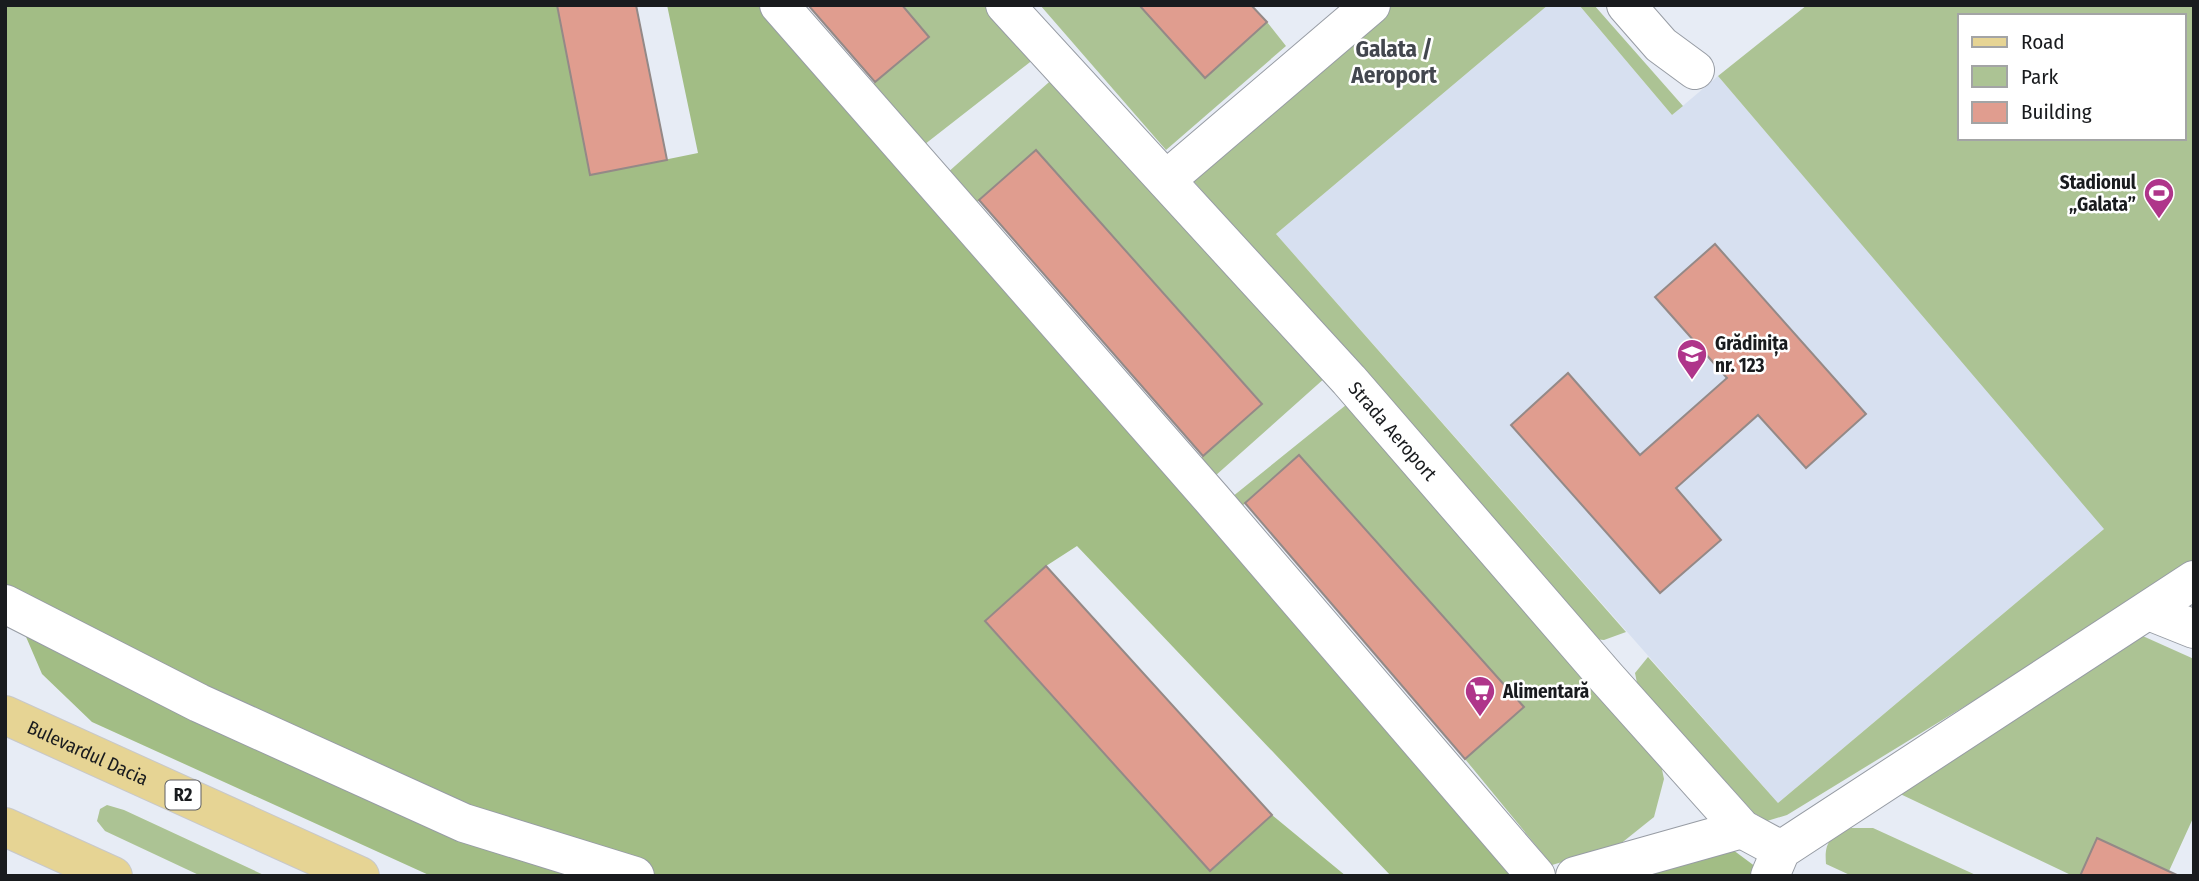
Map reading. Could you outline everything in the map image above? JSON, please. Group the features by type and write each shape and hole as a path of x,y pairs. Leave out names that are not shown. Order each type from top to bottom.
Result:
{"main road":[{"name":"Bulevardul Dacia","path":"5,715 360,876"},
{"path":"5,827 113,876"}],"street":[{"path":"779,5 1203,488 1536,876"},
{"name":"Strada Aeroport","path":"1005,5 1349,380 1597,667 1775,863"},
{"path":"1166,180 1371,5"},
{"path":"1626,5 1661,45 1695,70"},
{"path":"1775,863 2194,580"},
{"path":"5,604 199,703 464,823 635,876"},
{"path":"2149,611 2194,629"},
{"path":"1575,876 1742,829"}],"shaded area":[{"name":"Grădinița nr. 123","path":"1548,5 1579,5 1672,115 1718,76 2105,528 1778,803 1276,234"}],"green space":[{"path":"5,5 557,5 590,175 698,153 667,5 761,5 1519,876 1391,876 1077,546 1046,566 985,622 1210,870 1272,815 1346,876 431,876 92,722 42,674 5,588"},
{"path":"902,5 989,5 1034,59 920,148 866,90 929,37"},
{"path":"1040,5 1139,5 1267,22 1286,46 1166,150"},
{"path":"1393,5 1548,5 1276,234 1626,632 1604,640 1594,639 1190,177"},
{"path":"1579,5 1594,5 1683,106 1672,115"},
{"path":"1807,5 2194,5 2194,566 1787,815 1767,821 1754,813 1637,683 1635,673 1648,657 1778,803 2104,529 1718,76"},
{"path":"1057,75 1326,377 1215,476 1200,459 1262,403 1036,150 974,205 946,174"},
{"path":"1346,405 1659,755 1664,779 1654,817 1619,845 1552,865 1465,759 1299,455 1241,507 1232,497"},
{"path":"2136,633 2194,659 2194,816 2169,871 2097,839 2080,876 2073,876 1896,792"},
{"path":"107,805 124,810 266,876 201,876 105,831 97,821 100,809"},
{"path":"1851,828 1873,828 1978,876 1852,876 1826,864 1826,850 1830,840"},
{"path":"1725,844 1756,867 1752,876 1622,876"}],"building":[{"path":"557,5 636,5 667,160 590,175"},
{"path":"808,5 902,5 929,37 875,82"},
{"path":"1139,5 1251,5 1267,22 1205,78"},
{"path":"1036,150 1262,404 1203,456 979,200"},
{"path":"1715,244 1866,414 1806,468 1758,415 1676,488 1721,540 1660,593 1511,425 1568,373 1640,455 1727,378 1655,297"},
{"path":"1299,455 1524,707 1465,759 1245,503"},
{"path":"1046,566 1272,815 1210,871 985,621"},
{"path":"2097,838 2179,876 2080,876"}],"place":[{"name":"Stadionul „Galata”","path":"2159,220"},
{"name":"Grădinița nr. 123","path":"1692,381"},
{"name":"Alimentară","path":"1480,718"}],"district":[{"name":"Galata / Aeroport","path":"1394,62"}]}
